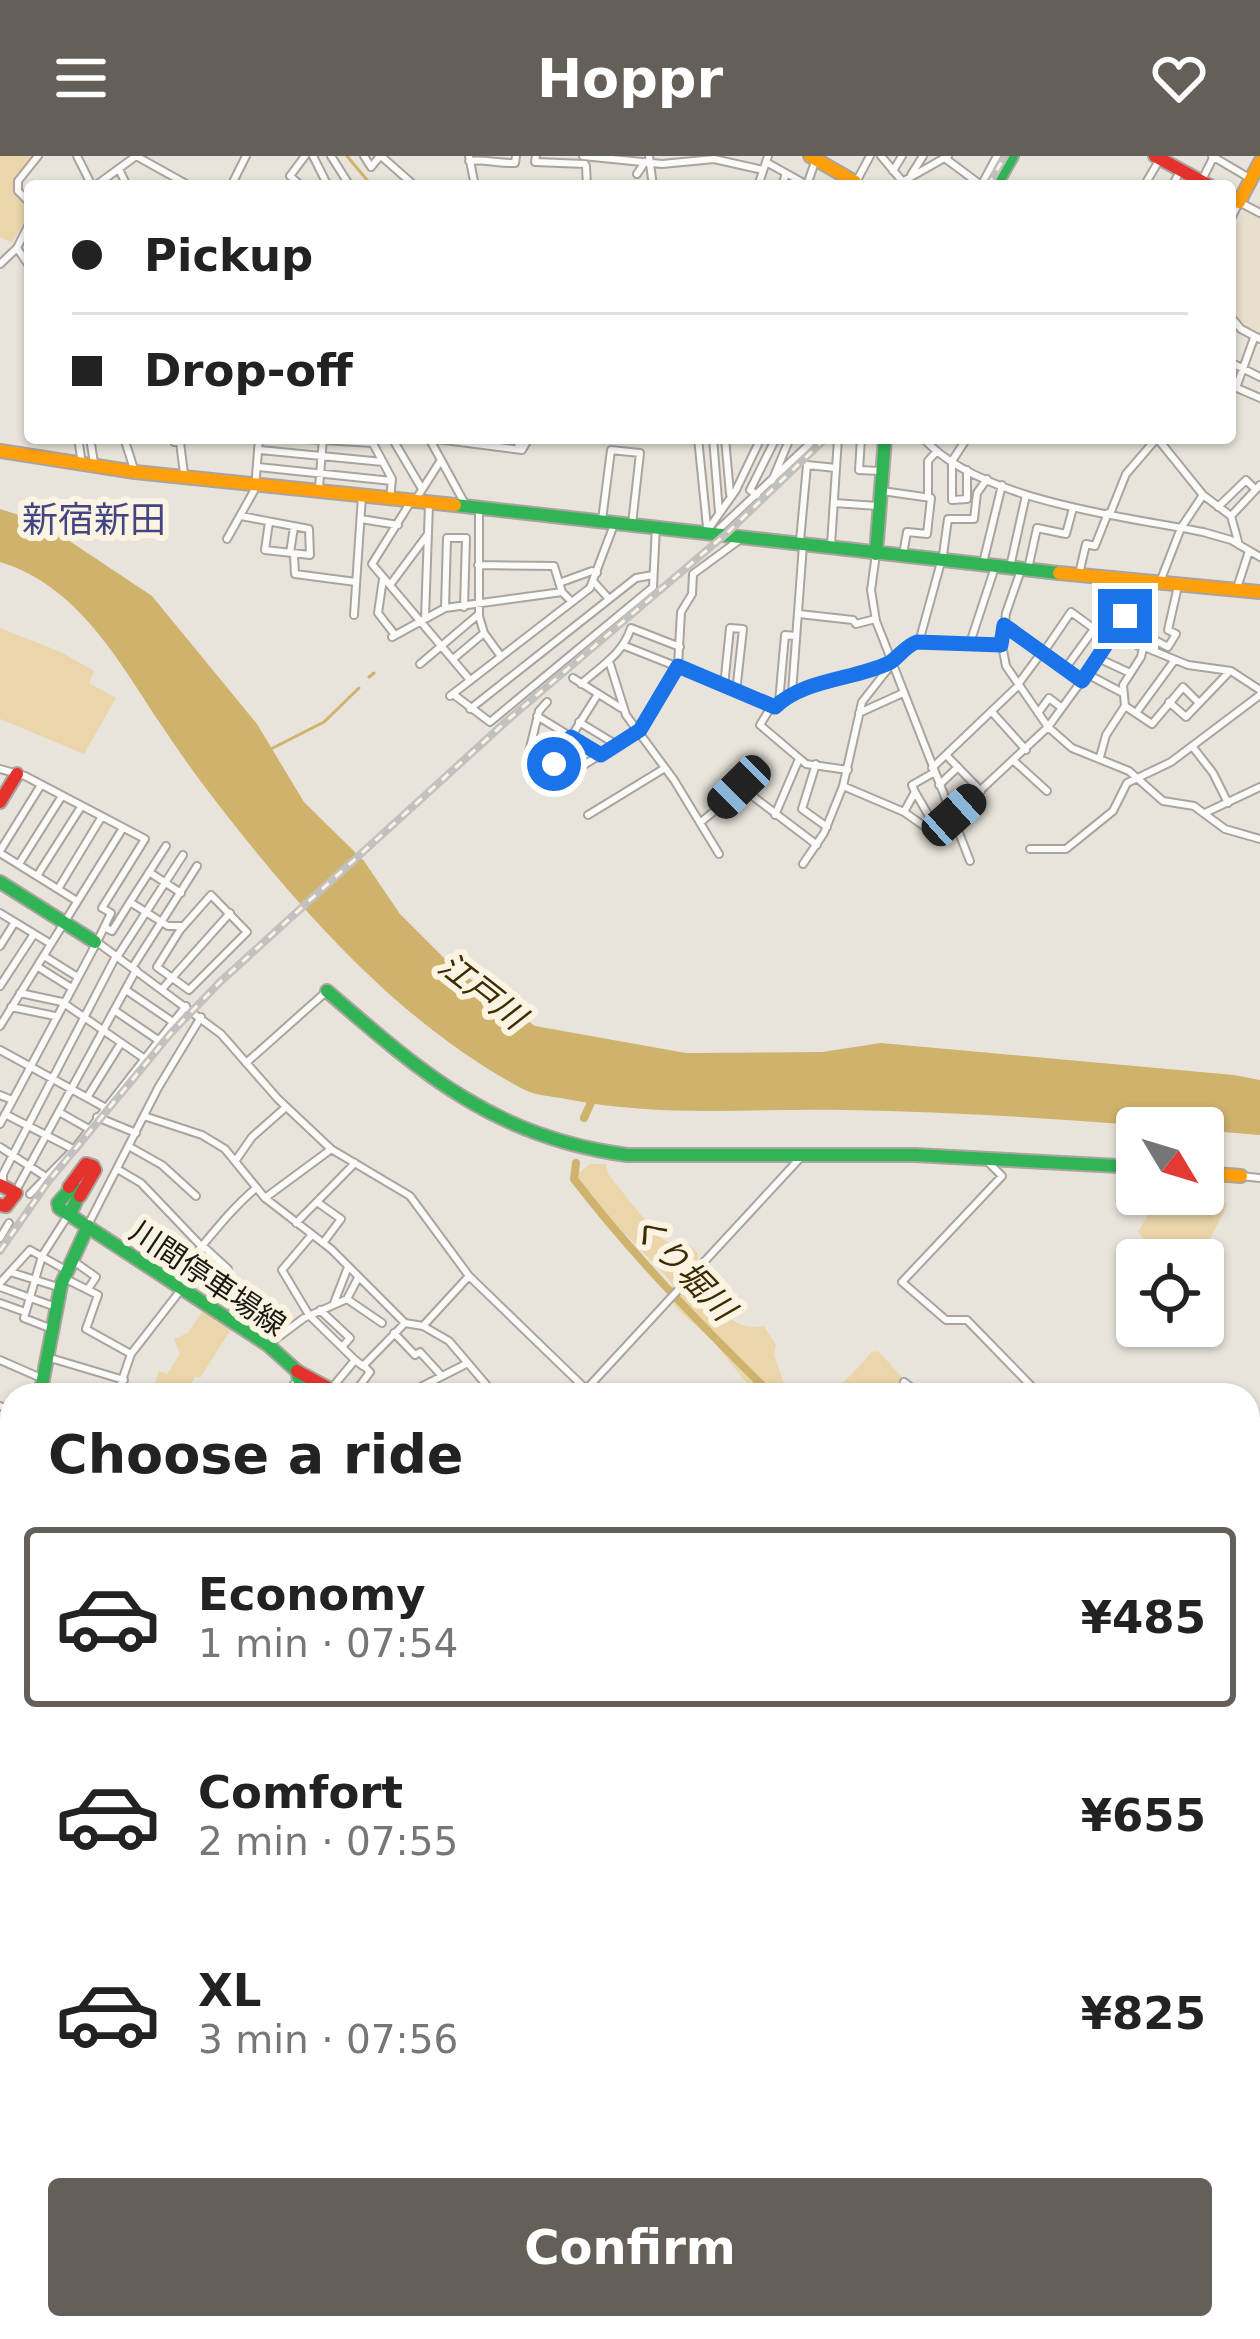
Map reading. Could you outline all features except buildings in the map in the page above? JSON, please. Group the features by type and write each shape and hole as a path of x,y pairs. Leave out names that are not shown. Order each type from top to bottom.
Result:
{"main road":[{"path":"1158,157 1199,180"},
{"path":"813,158 849,180"},
{"path":"1236,199 1260,162"},
{"path":"876,554 885,444"},
{"path":"0,451 255,486 420,498 473,508 831,544 942,562 1260,592"},
{"path":"0,802 17,773"},
{"path":"0,882 96,942"},
{"path":"327,992 446,1091 537,1137 617,1154 803,1154 1116,1166"},
{"path":"1224,1175 1240,1176"},
{"path":"0,1205 6,1206 16,1193 2,1185"},
{"path":"68,1211 58,1203 74,1192"},
{"name":"川間停車場線","path":"68,1211 268,1345 298,1374 300,1383"},
{"path":"42,1383 65,1274 88,1226"},
{"path":"298,1374 317,1383"}],"street":[{"path":"24,197 18,181 38,156"},
{"path":"102,180 136,156 171,180"},
{"path":"295,180 290,176 309,156"},
{"path":"364,156 371,167 381,156 408,180"},
{"path":"469,159 515,163 516,156"},
{"path":"536,156 535,162 714,158 766,163 798,180"},
{"path":"881,156 900,180"},
{"path":"892,171 902,156"},
{"path":"904,180 922,156"},
{"path":"1214,156 1251,179"},
{"path":"1231,167 1237,156"},
{"path":"905,180 945,157 975,180"},
{"path":"638,174 648,160"},
{"path":"119,169 124,180"},
{"path":"1175,180 1181,170"},
{"path":"784,180 786,173"},
{"path":"0,264 24,233"},
{"path":"16,248 24,259"},
{"path":"1236,380 1257,338"},
{"path":"1236,365 1260,377"},
{"path":"80,444 88,466"},
{"path":"88,466 90,444"},
{"path":"126,444 135,472"},
{"path":"180,444 184,478"},
{"path":"227,538 255,486 260,444"},
{"path":"278,452 279,444"},
{"path":"319,492 323,444"},
{"path":"373,444 392,481 390,499"},
{"path":"395,444 420,498 428,534 423,620"},
{"path":"432,444 473,508 479,610 484,633 501,655"},
{"path":"476,444 522,450 525,444"},
{"path":"699,444 711,531"},
{"path":"713,444 719,513"},
{"path":"725,444 731,498"},
{"path":"711,531 758,444"},
{"path":"757,495 750,490 773,444"},
{"path":"772,481 787,444"},
{"path":"711,531 810,444"},
{"path":"831,544 838,444"},
{"path":"861,444 859,470 884,471"},
{"path":"929,444 952,461 1026,495 1181,528 1239,545 1260,557"},
{"path":"963,444 952,461 952,500 967,499 967,468"},
{"path":"1078,575 1086,544 1095,546 1126,474 1152,444"},
{"path":"1162,444 1203,495 1231,516 1239,545"},
{"path":"260,450 383,462"},
{"path":"632,524 640,453 611,450 608,521 595,577 571,602 451,695 490,722 597,634 653,586 656,526"},
{"path":"903,557 907,532 927,534 928,461 936,452"},
{"path":"441,460 420,498 372,562 470,680"},
{"path":"792,694 807,464 836,468"},
{"path":"259,467 392,481"},
{"path":"919,642 942,562 948,519 974,519 977,493 987,479"},
{"path":"1218,507 1246,480 1257,487 1231,516"},
{"path":"1002,485 1007,568 1001,645 1006,666 1048,727 1072,748 1136,777 1162,802 1207,812 1226,829 1260,839"},
{"path":"1007,568 1026,495"},
{"path":"1160,582 1181,528 1203,495"},
{"path":"354,615 362,496"},
{"path":"834,502 928,497"},
{"path":"970,644 1007,568 1037,528 1066,534 1073,508"},
{"path":"241,516 294,527 310,532 310,555 265,550 268,522"},
{"path":"361,519 398,525"},
{"path":"294,527 295,574 356,582"},
{"path":"428,534 387,582 378,613 394,636 445,608 479,610 560,587 592,571 609,599"},
{"path":"579,768 638,732 678,666 681,612 691,599 693,574 745,536"},
{"path":"445,608 447,538 466,538 464,607"},
{"path":"1237,589 1249,551"},
{"path":"876,554 871,590 875,619 970,861"},
{"path":"478,565 554,566 571,602"},
{"path":"470,709 636,578 652,575"},
{"path":"843,786 904,812 920,824 951,818 1048,727 1113,638 1140,581"},
{"path":"1100,757 1104,738 1125,706 1123,694 1143,634 1168,647 1176,634 1168,630 1178,584"},
{"path":"419,664 479,610"},
{"path":"933,823 912,785 1019,684 1072,612 1113,638 1174,661 1230,671 1260,693 1166,765 1136,777 1123,788 1113,811 1066,849 1030,849"},
{"path":"799,614 856,624 875,619"},
{"path":"584,618 597,634"},
{"path":"1004,625 1065,669 1123,694"},
{"path":"581,683 610,664 631,628 680,646"},
{"path":"724,687 730,628 743,629 736,692"},
{"path":"1065,669 1094,628"},
{"path":"453,659 484,633"},
{"path":"779,702 785,635 796,636"},
{"path":"803,864 827,826 843,786 862,702 890,663 908,645 919,642 1001,645"},
{"path":"624,646 771,707"},
{"path":"728,658 740,659"},
{"path":"1098,658 1130,674"},
{"path":"1136,713 1174,661"},
{"path":"848,770 799,759 760,725 771,707 792,694 890,663"},
{"path":"610,664 623,709 719,854"},
{"path":"1169,702 1186,717 1230,671"},
{"path":"573,678 623,709"},
{"path":"1125,706 1152,724 1183,688 1199,703"},
{"path":"859,713 903,693"},
{"path":"554,764 598,694"},
{"path":"1038,712 1049,698 1062,708"},
{"path":"527,760 538,716 547,702"},
{"path":"991,712 1026,749"},
{"path":"538,716 601,755"},
{"path":"580,722 617,745"},
{"path":"1191,745 1228,803"},
{"path":"946,754 981,791"},
{"path":"776,815 799,759"},
{"path":"1014,760 1047,791"},
{"path":"816,764 802,809 827,826"},
{"path":"588,815 665,767"},
{"path":"938,786 958,767"},
{"path":"0,769 17,773 145,839 102,908 111,913 0,1124"},
{"path":"41,785 0,852 77,901"},
{"path":"701,822 739,787 817,845"},
{"path":"1207,812 1260,787"},
{"path":"904,812 915,792"},
{"path":"19,865 62,796"},
{"path":"37,876 81,806"},
{"path":"58,889 101,818"},
{"path":"1,1023 123,828"},
{"path":"104,927 112,931 166,846"},
{"path":"2,1185 3,1174 82,1016 183,855"},
{"path":"20,1184 134,969 197,866"},
{"path":"149,872 181,892"},
{"path":"211,895 247,932 189,990 157,967 183,926 211,895"},
{"path":"130,902 168,926 183,926"},
{"path":"163,988 238,905"},
{"path":"0,913 51,944"},
{"path":"2,940 15,922"},
{"path":"0,986 34,934"},
{"path":"96,942 201,1017 331,1149 414,1200 469,1276 576,1383"},
{"path":"43,956 76,976"},
{"path":"37,966 70,987"},
{"path":"125,990 172,1022"},
{"path":"246,1063 327,992"},
{"path":"20,993 62,1002 143,1058"},
{"path":"0,995 13,1005 55,1016"},
{"path":"30,1194 73,1149 186,1006"},
{"path":"114,1010 158,1040"},
{"path":"88,1226 201,1017"},
{"path":"88,1097 122,1043"},
{"path":"0,1050 104,1107"},
{"path":"0,1095 12,1100"},
{"path":"236,1160 263,1126 286,1107"},
{"path":"59,1112 88,1129"},
{"path":"5,1114 73,1149"},
{"path":"144,1116 202,1135 236,1160 266,1198 323,1243 405,1323 449,1341 484,1383"},
{"path":"97,1117 136,1133"},
{"path":"0,1147 46,1177"},
{"path":"130,1147 162,1165 196,1196"},
{"path":"266,1198 331,1149"},
{"path":"595,1383 803,1154"},
{"path":"985,1159 1002,1175 902,1282 946,1320 963,1317 972,1323 1029,1383"},
{"path":"296,1223 355,1163"},
{"path":"119,1170 141,1183 227,1269 235,1309 228,1319"},
{"path":"1240,1176 1260,1178"},
{"path":"123,1383 131,1354 216,1225 256,1188"},
{"path":"317,1202 341,1219 323,1243"},
{"path":"52,1329 24,1318 42,1256 68,1211"},
{"path":"0,1238 9,1223"},
{"path":"311,1236 282,1270 309,1316 370,1372 361,1383"},
{"path":"57,1308 0,1285 30,1250 98,1294 86,1328 131,1354"},
{"path":"334,1304 348,1267"},
{"path":"10,1271 34,1280 65,1274 96,1276 88,1289"},
{"path":"423,1327 469,1276"},
{"path":"268,1345 309,1316 347,1299 358,1278"},
{"path":"11,1306 17,1293"},
{"path":"347,1299 382,1323"},
{"path":"0,1303 26,1312"},
{"path":"320,1310 350,1338 342,1347"},
{"path":"343,1383 405,1323"},
{"path":"394,1333 440,1375"},
{"path":"47,1357 124,1380"},
{"path":"0,1360 43,1378"},
{"path":"426,1383 466,1364"},
{"path":"292,1383 298,1374"}],"shaded area":[{"path":"0,156 33,156 15,178 14,190 24,199 24,221 12,243 0,237"},
{"path":"1244,210 1260,218 1260,337 1236,320 1236,225"},
{"path":"0,628 94,671 89,683 116,698 84,754 0,719"},
{"path":"590,1164 606,1164 608,1174 658,1236 668,1242 684,1240 698,1253 696,1282 733,1321 764,1326 776,1345 774,1355 784,1383 746,1383 713,1341 676,1308 670,1296 672,1284 575,1182"},
{"path":"1148,1215 1222,1215 1210,1239 1144,1239 1138,1232"},
{"path":"204,1309 233,1326 200,1378 191,1383 155,1383 159,1371 167,1374 180,1354 174,1339 188,1333"},
{"path":"878,1351 904,1379 901,1383 842,1383"}],"water":[{"name":"江戸川","path":"0,509 41,522 152,596 257,724 304,802 364,861 400,914 451,965 535,1026 686,1053 822,1052 881,1043 1234,1075 1260,1080 1260,1135 1224,1132 1224,1107 1116,1107 1116,1124 950,1113 636,1108 523,1089 445,1040 340,946 248,842 94,629 53,589 0,562"}],"waterway":[{"path":"347,156 367,180"},
{"path":"369,677 374,673"},
{"path":"269,750 324,722 359,688"},
{"name":"くり堀川","path":"584,1118 593,1098"},
{"name":"くり堀川","path":"576,1163 574,1179 620,1236 760,1383"}],"railway":[{"path":"991,180 1005,156"},
{"path":"0,1251 48,1182 171,1033 220,982 510,718 727,533 820,444"}],"traffic: fast":[{"path":"998,180 1012,156"},
{"path":"876,554 885,444"},
{"path":"455,505 1059,573"},
{"path":"0,882 95,942"},
{"path":"327,991 396,1050 464,1098 538,1134 580,1146 627,1155 915,1155 1116,1166"},
{"path":"70,1214 80,1193 73,1186 59,1208 268,1345 297,1371 300,1383"},
{"path":"42,1383 61,1285 88,1226"}],"traffic: slow":[{"path":"810,156 852,180"},
{"path":"1236,200 1260,162"},
{"path":"0,451 135,472 455,505"},
{"path":"1059,573 1260,592"},
{"path":"1224,1175 1241,1176"}],"traffic: jam":[{"path":"1155,156 1199,180"},
{"path":"0,802 17,774"},
{"path":"69,1187 86,1164 93,1166 80,1196"},
{"path":"0,1185 16,1193 6,1206 0,1205"},
{"path":"297,1371 319,1383"}],"district":[{"name":"新宿新田","path":"94,519"}],"route":[{"path":"554,764 571,737 601,755 638,732 678,666 775,707 792,694 890,664 917,642 1001,645 1004,625 1082,681 1125,616"}]}
